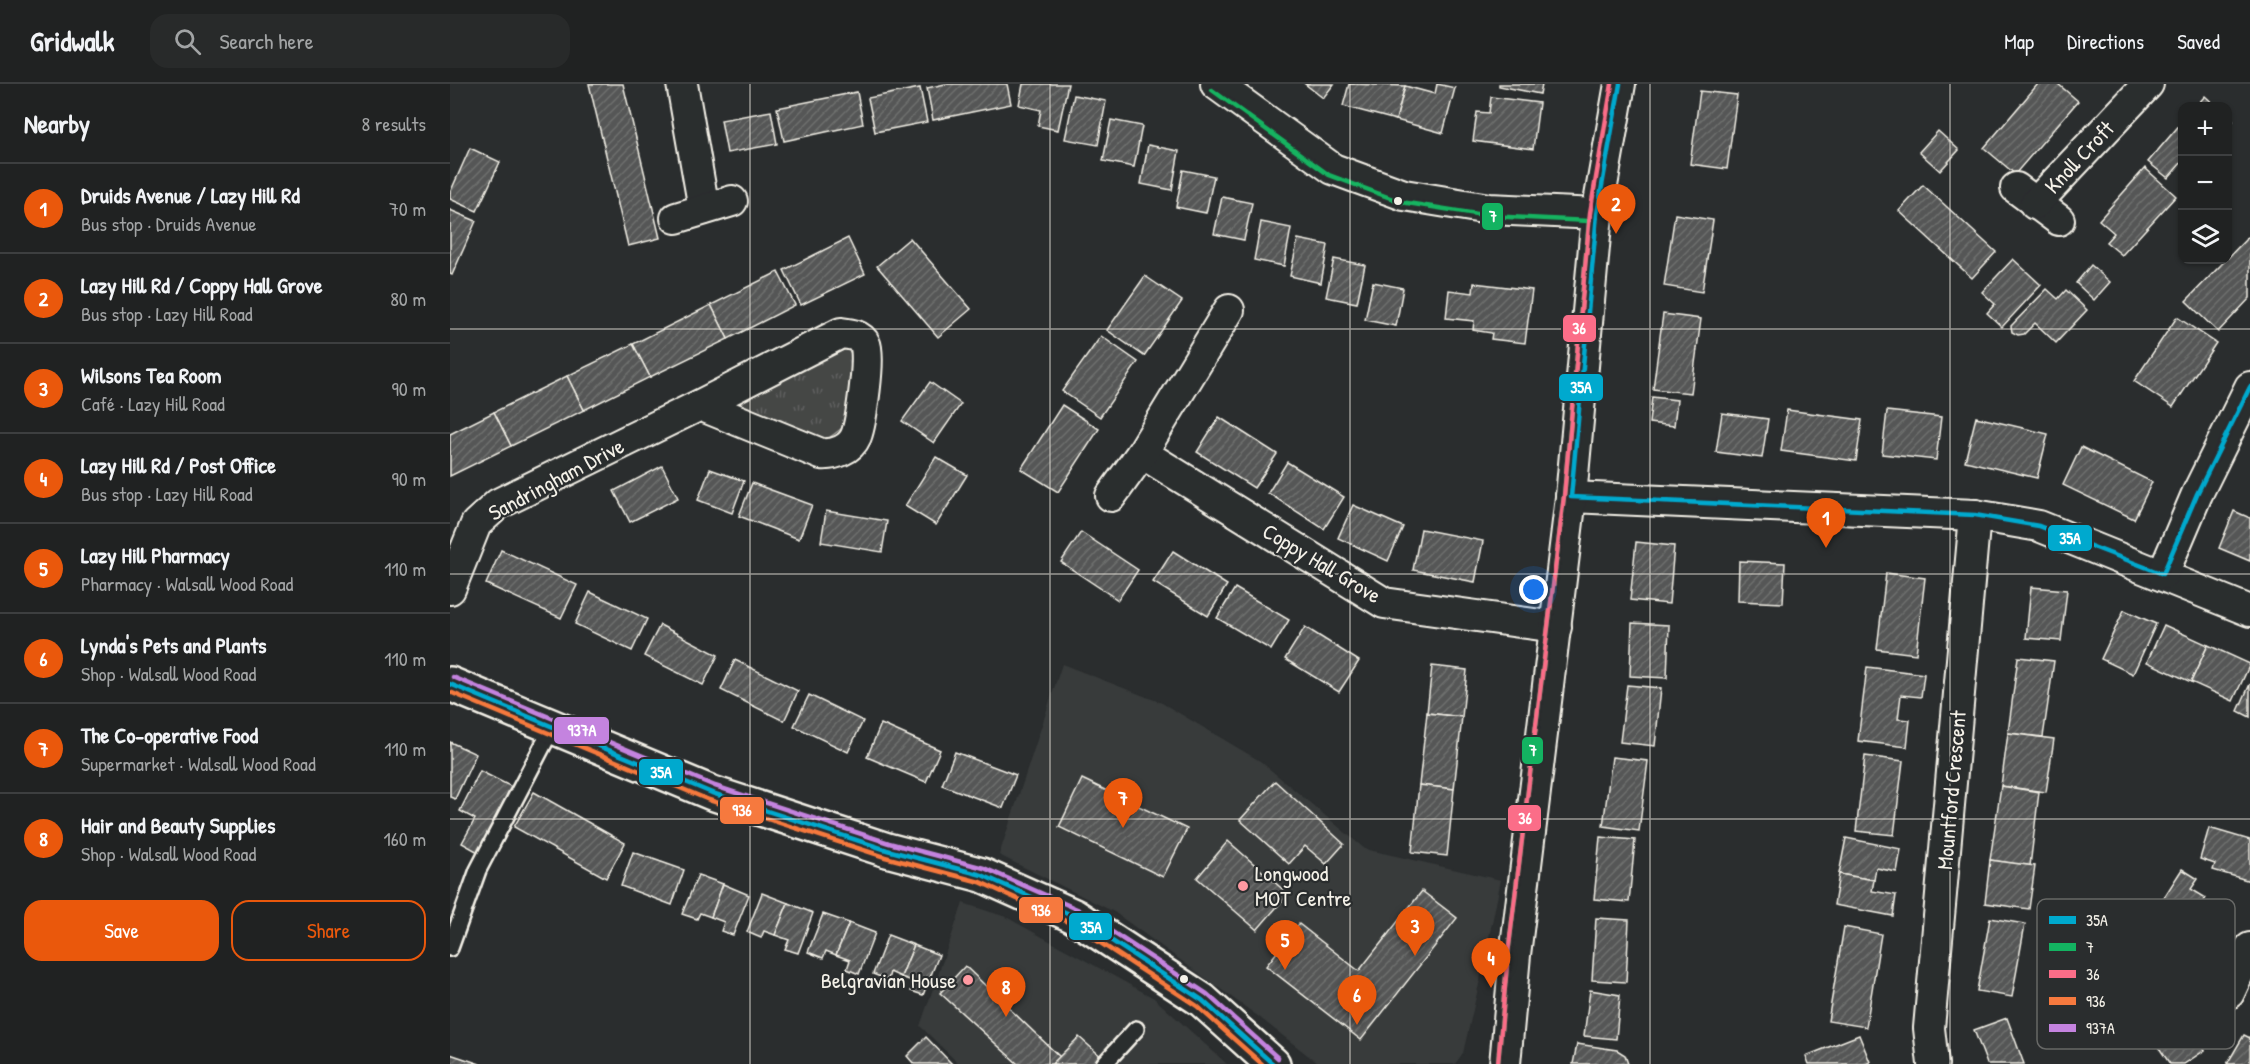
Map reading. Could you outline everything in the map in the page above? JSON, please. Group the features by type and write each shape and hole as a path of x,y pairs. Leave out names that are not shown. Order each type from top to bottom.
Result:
{"street":[{"path":"682,84 690,214 732,201"},
{"path":"1216,84 1333,169 1404,195 1489,210 1597,214"},
{"path":"1505,1064 1515,955 1556,627 1597,214 1620,84"},
{"name":"Knoll Croft","path":"2037,204 2148,84"},
{"path":"1112,496 1142,453 1229,310"},
{"name":"Sandringham Drive","path":"450,590 476,524 498,504 841,333 860,337 866,345 869,361 855,438 846,447 832,455 821,454 700,405"},
{"path":"2163,574 2197,494 2250,387"},
{"name":"Coppy Hall Grove","path":"1142,453 1384,603 1556,627"},
{"path":"1570,497 1976,515 2039,526 2163,574 2250,611"},
{"name":"Mountford Crescent","path":"1934,1064 1929,1028 1976,515"},
{"path":"450,684 712,793 877,847 982,875 1074,916 1202,1000 1273,1064"},
{"path":"2235,982 2248,958"}],"lane":[{"path":"450,948 478,870 552,728"},
{"path":"1104,1064 1136,1029"}],"shaded area":[{"path":"1062,664 1162,703 1260,761 1365,849 1501,880 1463,1053 1455,1064 1319,1064 1259,1017 1114,912 999,855"},
{"path":"963,903 1006,917 1154,998 1227,1064 959,1064 920,1026"}],"green space":[{"path":"842,344 858,360 846,425 825,441 737,409 734,399"}],"building":[{"path":"589,84 623,84 660,238 628,246"},
{"path":"945,84 1007,84 1011,104 933,120 927,88"},
{"path":"1023,84 1068,84 1058,130 1038,126 1041,110 1019,105"},
{"path":"1305,84 1334,84 1323,98"},
{"path":"1349,84 1405,86 1396,120 1343,106"},
{"path":"1437,84 1455,88 1443,133 1396,120 1405,86 1435,94"},
{"path":"1499,84 1542,84 1540,94 1499,86"},
{"path":"2038,84 2058,84 2078,101 2015,174 1984,148"},
{"path":"920,88 927,122 875,132 868,98"},
{"path":"1700,91 1737,95 1727,169 1690,164"},
{"path":"857,92 863,124 784,141 777,108"},
{"path":"1074,95 1106,101 1098,145 1065,139"},
{"path":"2205,96 2212,102 2200,102"},
{"path":"1491,97 1539,103 1533,149 1473,141 1477,112 1489,113"},
{"path":"771,111 777,144 727,153 721,120"},
{"path":"1111,120 1142,126 1134,167 1103,161"},
{"path":"2178,127 2178,167 2168,178 2148,162"},
{"path":"1938,131 1959,150 1940,171 1919,152"},
{"path":"1148,145 1179,151 1172,190 1141,184"},
{"path":"470,148 500,162 477,211 450,199 450,193"},
{"path":"2145,168 2176,196 2122,255 2106,242 2114,233 2099,220"},
{"path":"1183,170 1214,176 1206,213 1176,207"},
{"path":"1923,185 1996,252 1972,278 1899,211"},
{"path":"1222,197 1252,203 1244,240 1214,234"},
{"path":"450,210 476,221 452,275 450,274"},
{"path":"1675,214 1713,220 1702,292 1664,286"},
{"path":"1261,222 1291,228 1284,266 1254,260"},
{"path":"2248,237 2250,239 2250,298 2218,332 2186,301 2222,264 2232,264 2232,254"},
{"path":"848,238 865,274 801,305 784,270"},
{"path":"910,238 971,309 938,337 877,266"},
{"path":"1298,239 1328,245 1321,283 1290,276"},
{"path":"1334,259 1365,265 1357,303 1326,297"},
{"path":"2013,259 2041,285 2002,327 1987,313 1995,304 1982,292"},
{"path":"2091,265 2110,282 2094,300 2076,283"},
{"path":"778,272 795,305 728,339 711,305"},
{"path":"1145,276 1182,301 1144,356 1107,330"},
{"path":"1373,282 1403,288 1396,326 1365,320"},
{"path":"1474,283 1532,290 1525,343 1491,339 1492,333 1473,330 1474,321 1446,318 1449,290 1473,293"},
{"path":"2047,289 2058,299 2066,290 2087,310 2056,343 2035,323 2024,334 2018,335 2012,332 2011,326"},
{"path":"711,305 728,339 650,377 633,344"},
{"path":"1663,314 1701,319 1691,393 1653,389"},
{"path":"2177,317 2216,343 2173,407 2134,381"},
{"path":"1101,336 1138,362 1100,417 1062,391"},
{"path":"633,344 650,377 584,410 567,376"},
{"path":"567,376 584,410 511,446 494,412"},
{"path":"930,382 961,404 934,443 902,421"},
{"path":"1652,397 1677,400 1674,426 1649,423"},
{"path":"1062,405 1099,429 1058,492 1021,469"},
{"path":"1787,410 1862,420 1856,461 1781,451"},
{"path":"1887,411 1941,417 1936,460 1882,454"},
{"path":"494,412 511,446 450,476 450,434"},
{"path":"1722,413 1768,419 1762,458 1716,452"},
{"path":"1219,417 1277,454 1254,488 1197,452"},
{"path":"1976,417 2048,434 2037,478 1965,461"},
{"path":"2081,447 2152,482 2134,519 2063,485"},
{"path":"936,457 967,475 936,525 905,506"},
{"path":"1287,462 1344,497 1324,529 1268,493"},
{"path":"662,466 678,498 630,522 614,491"},
{"path":"710,469 744,481 732,513 698,500"},
{"path":"752,483 812,505 799,539 739,516"},
{"path":"1353,505 1403,527 1388,561 1338,538"},
{"path":"826,511 887,521 882,552 821,542"},
{"path":"2234,511 2250,518 2250,561 2219,548"},
{"path":"1421,529 1483,541 1475,582 1413,570"},
{"path":"1081,532 1138,570 1118,600 1061,562"},
{"path":"1636,542 1674,546 1669,604 1630,600"},
{"path":"501,550 577,585 561,618 486,584"},
{"path":"1173,551 1227,585 1208,616 1153,582"},
{"path":"1739,561 1785,563 1783,603 1738,601"},
{"path":"1886,573 1925,578 1916,654 1877,649"},
{"path":"2031,587 2067,590 2061,641 2026,638"},
{"path":"1235,588 1289,620 1271,650 1217,618"},
{"path":"590,592 647,619 632,651 575,624"},
{"path":"2124,610 2156,624 2133,674 2101,659"},
{"path":"1632,623 1669,625 1667,678 1630,676"},
{"path":"660,625 718,655 703,685 644,656"},
{"path":"2164,625 2208,645 2191,682 2147,662"},
{"path":"1305,627 1359,661 1339,692 1285,659"},
{"path":"2208,645 2250,664 2233,701 2191,682"},
{"path":"2018,657 2054,661 2043,737 2008,733"},
{"path":"735,660 798,691 784,721 721,690"},
{"path":"1432,666 1467,670 1462,717 1427,713"},
{"path":"1867,667 1924,674 1921,697 1901,695 1898,719 1910,720 1907,747 1858,741"},
{"path":"2250,684 2250,717 2238,711"},
{"path":"1627,685 1661,688 1655,746 1620,742"},
{"path":"809,695 863,721 848,752 794,726"},
{"path":"1427,713 1462,717 1454,789 1419,785"},
{"path":"881,724 940,750 926,782 867,757"},
{"path":"2008,733 2054,739 2046,792 2001,786"},
{"path":"450,742 476,754 455,799 450,797"},
{"path":"955,752 1016,775 1003,808 942,785"},
{"path":"1865,756 1903,761 1894,835 1856,831"},
{"path":"1612,757 1648,761 1639,831 1603,826"},
{"path":"480,771 512,787 478,852 462,843 475,819 460,811"},
{"path":"1082,779 1187,829 1163,877 1059,827"},
{"path":"1275,781 1344,844 1326,864 1305,846 1289,864 1240,820"},
{"path":"1419,785 1454,789 1447,856 1412,852"},
{"path":"2001,786 2039,792 2030,866 1990,860"},
{"path":"534,792 625,843 606,878 514,827"},
{"path":"2209,828 2250,840 2250,881 2213,870 2215,864 2200,859"},
{"path":"1600,837 1635,840 1629,902 1594,899"},
{"path":"1846,838 1901,849 1897,872 1876,868 1874,880 1839,874"},
{"name":"Longwood MOT Centre","path":"1228,841 1288,894 1257,930 1197,878"},
{"path":"633,852 684,870 672,905 621,886"},
{"path":"1990,860 2035,866 2029,909 1985,903"},
{"path":"2182,869 2198,879 2191,889 2206,898 2205,899 2163,899"},
{"path":"1839,874 1874,880 1872,891 1896,895 1893,916 1834,905"},
{"path":"698,875 723,884 711,917 700,913 697,919 682,914"},
{"path":"723,884 749,895 733,935 721,931 724,922 711,917"},
{"path":"1422,891 1457,918 1361,1040 1266,966 1299,924 1359,971"},
{"path":"762,893 788,903 775,935 764,931 761,938 747,932"},
{"path":"788,903 813,913 798,953 785,949 789,940 775,935"},
{"path":"823,914 849,923 836,955 826,951 823,958 808,952"},
{"path":"1596,918 1629,920 1626,982 1592,980"},
{"path":"1990,918 2025,924 2012,997 1977,991"},
{"path":"849,923 875,933 859,974 847,969 850,960 836,955"},
{"path":"1844,927 1881,934 1866,1027 1828,1021"},
{"path":"888,935 914,945 901,977 890,972 888,980 873,974"},
{"path":"914,945 939,955 923,995 911,991 915,982 901,977"},
{"path":"965,966 1060,1057 1052,1064 1018,1064 940,993"},
{"path":"1590,990 1620,995 1616,1039 1584,1036"},
{"path":"2007,1018 2024,1064 1987,1064 1974,1030"},
{"path":"1859,1035 1870,1062 1866,1064 1809,1064 1806,1056"},
{"path":"2244,1035 2250,1038 2250,1064 2227,1064"},
{"path":"926,1037 952,1064 914,1064 907,1056"},
{"path":"1079,1037 1104,1059 1099,1064 1052,1064"},
{"path":"1577,1044 1617,1050 1625,1055 1628,1064 1573,1064"},
{"path":"2160,1049 2205,1050 2184,1064 2170,1064"},
{"path":"450,1054 480,1064 450,1064"}],"transit line":[{"name":"36","path":"1498,1063 1508,954 1564,496 1590,213 1612,84"},
{"name":"35A","path":"1620,84 1597,214 1571,497 1975,515 2039,526 2163,574 2197,494 2250,387"},
{"name":"7","path":"1212,90 1329,175 1401,202 1489,216 1589,221 1564,496 1508,954 1498,1063"},
{"name":"937A","path":"453,677 715,786 889,843 984,868 1077,909 1207,994 1278,1058"},
{"name":"35A","path":"450,684 712,793 887,850 982,875 1074,916 1202,1000 1273,1064"},
{"name":"936","path":"450,692 709,800 885,857 980,882 1070,923 1197,1006 1262,1064"}],"place":[{"name":"Lazy Hill Rd / Coppy Hall Grove","path":"1616,234"},
{"name":"Druids Avenue / Lazy Hill Rd","path":"1826,548"},
{"name":"The Co-operative Food","path":"1123,828"},
{"name":"Longwood MOT Centre","path":"1243,886"},
{"name":"Wilsons Tea Room","path":"1415,956"},
{"name":"Lazy Hill Pharmacy","path":"1285,970"},
{"name":"Belgravian House","path":"968,980"},
{"name":"Lazy Hill Rd / Post Office","path":"1491,988"},
{"name":"Hair and Beauty Supplies","path":"1006,1017"},
{"name":"Lynda's Pets and Plants","path":"1357,1025"}]}
